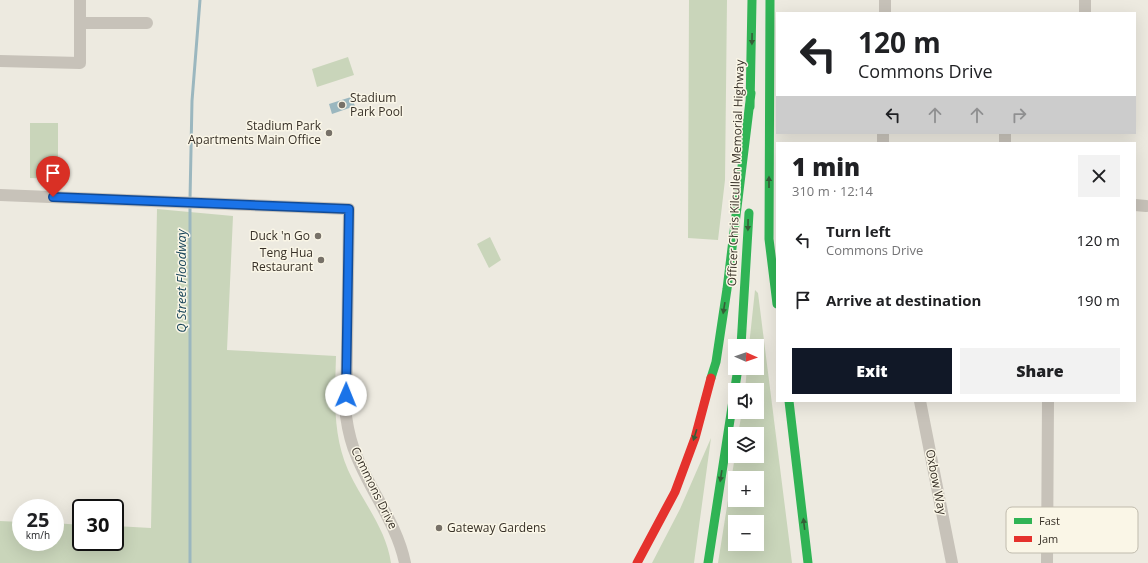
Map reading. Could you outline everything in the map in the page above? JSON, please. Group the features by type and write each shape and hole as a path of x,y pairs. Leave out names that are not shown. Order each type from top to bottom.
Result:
{"highway":[{"name":"Officer Chris Kilcullen Memorial Highway","path":"749,181 752,0"},
{"path":"770,0 769,238 776,296"},
{"path":"637,563 674,492 695,438 716,362 727,289 751,93"},
{"name":"Officer Chris Kilcullen Memorial Highway","path":"741,339 748,245 749,205"},
{"path":"708,563 737,375"},
{"path":"789,402 808,563"}],"street":[{"path":"0,61 80,63 80,0"},
{"path":"885,0 885,12"},
{"path":"1085,0 1085,12"},
{"path":"80,23 147,24"},
{"name":"Commons Drive","path":"0,194 349,209 346,416 349,434 357,457 387,514 403,552 405,563"},
{"name":"Oxbow Way","path":"920,402 952,563"},
{"path":"1047,507 1048,402"},
{"path":"1047,553 1047,563"}],"green space":[{"path":"689,0 727,0 725,180 718,240 688,238"},
{"path":"348,57 354,75 317,87 312,69"},
{"path":"30,123 58,123 58,179 30,178"},
{"path":"157,209 233,216 227,350 336,356 336,414 339,442 348,470 379,526 391,563 0,563 0,521 12,522 12,551 64,551 64,524 72,524 72,551 124,551 124,526 151,528"},
{"path":"490,237 501,260 489,268 477,244"},
{"path":"755,290 758,293 764,339 750,339"},
{"path":"764,341 792,563 718,563 728,500 728,507 764,507 764,471 733,471 734,463 764,463 764,427 739,427 741,419 764,419 764,383 746,383 746,375 764,375"},
{"path":"711,438 694,563 652,563 680,509"}],"water":[{"name":"Stadium Park Pool","path":"351,97 355,106 332,114 329,104"}],"waterway":[{"name":"Q Street Floodway","path":"190,199 192,101 200,0"},
{"name":"Q Street Floodway","path":"190,205 190,563"}],"traffic: fast":[{"path":"750,107 752,0"},
{"path":"770,0 769,239 776,296"},
{"path":"711,378 716,362 727,289 751,93"},
{"path":"741,339 749,213"},
{"path":"708,563 737,375"},
{"path":"789,402 808,563"}],"traffic: jam":[{"path":"637,563 675,492 695,438 711,378"}],"place":[{"name":"Stadium Park Pool","path":"342,105"},
{"name":"Stadium Park Apartments Main Office","path":"329,133"},
{"name":"Duck 'n Go","path":"318,236"},
{"name":"Teng Hua Restaurant","path":"321,260"},
{"name":"Gateway Gardens","path":"439,528"}],"route":[{"path":"53,197 349,209 346,395"}]}
